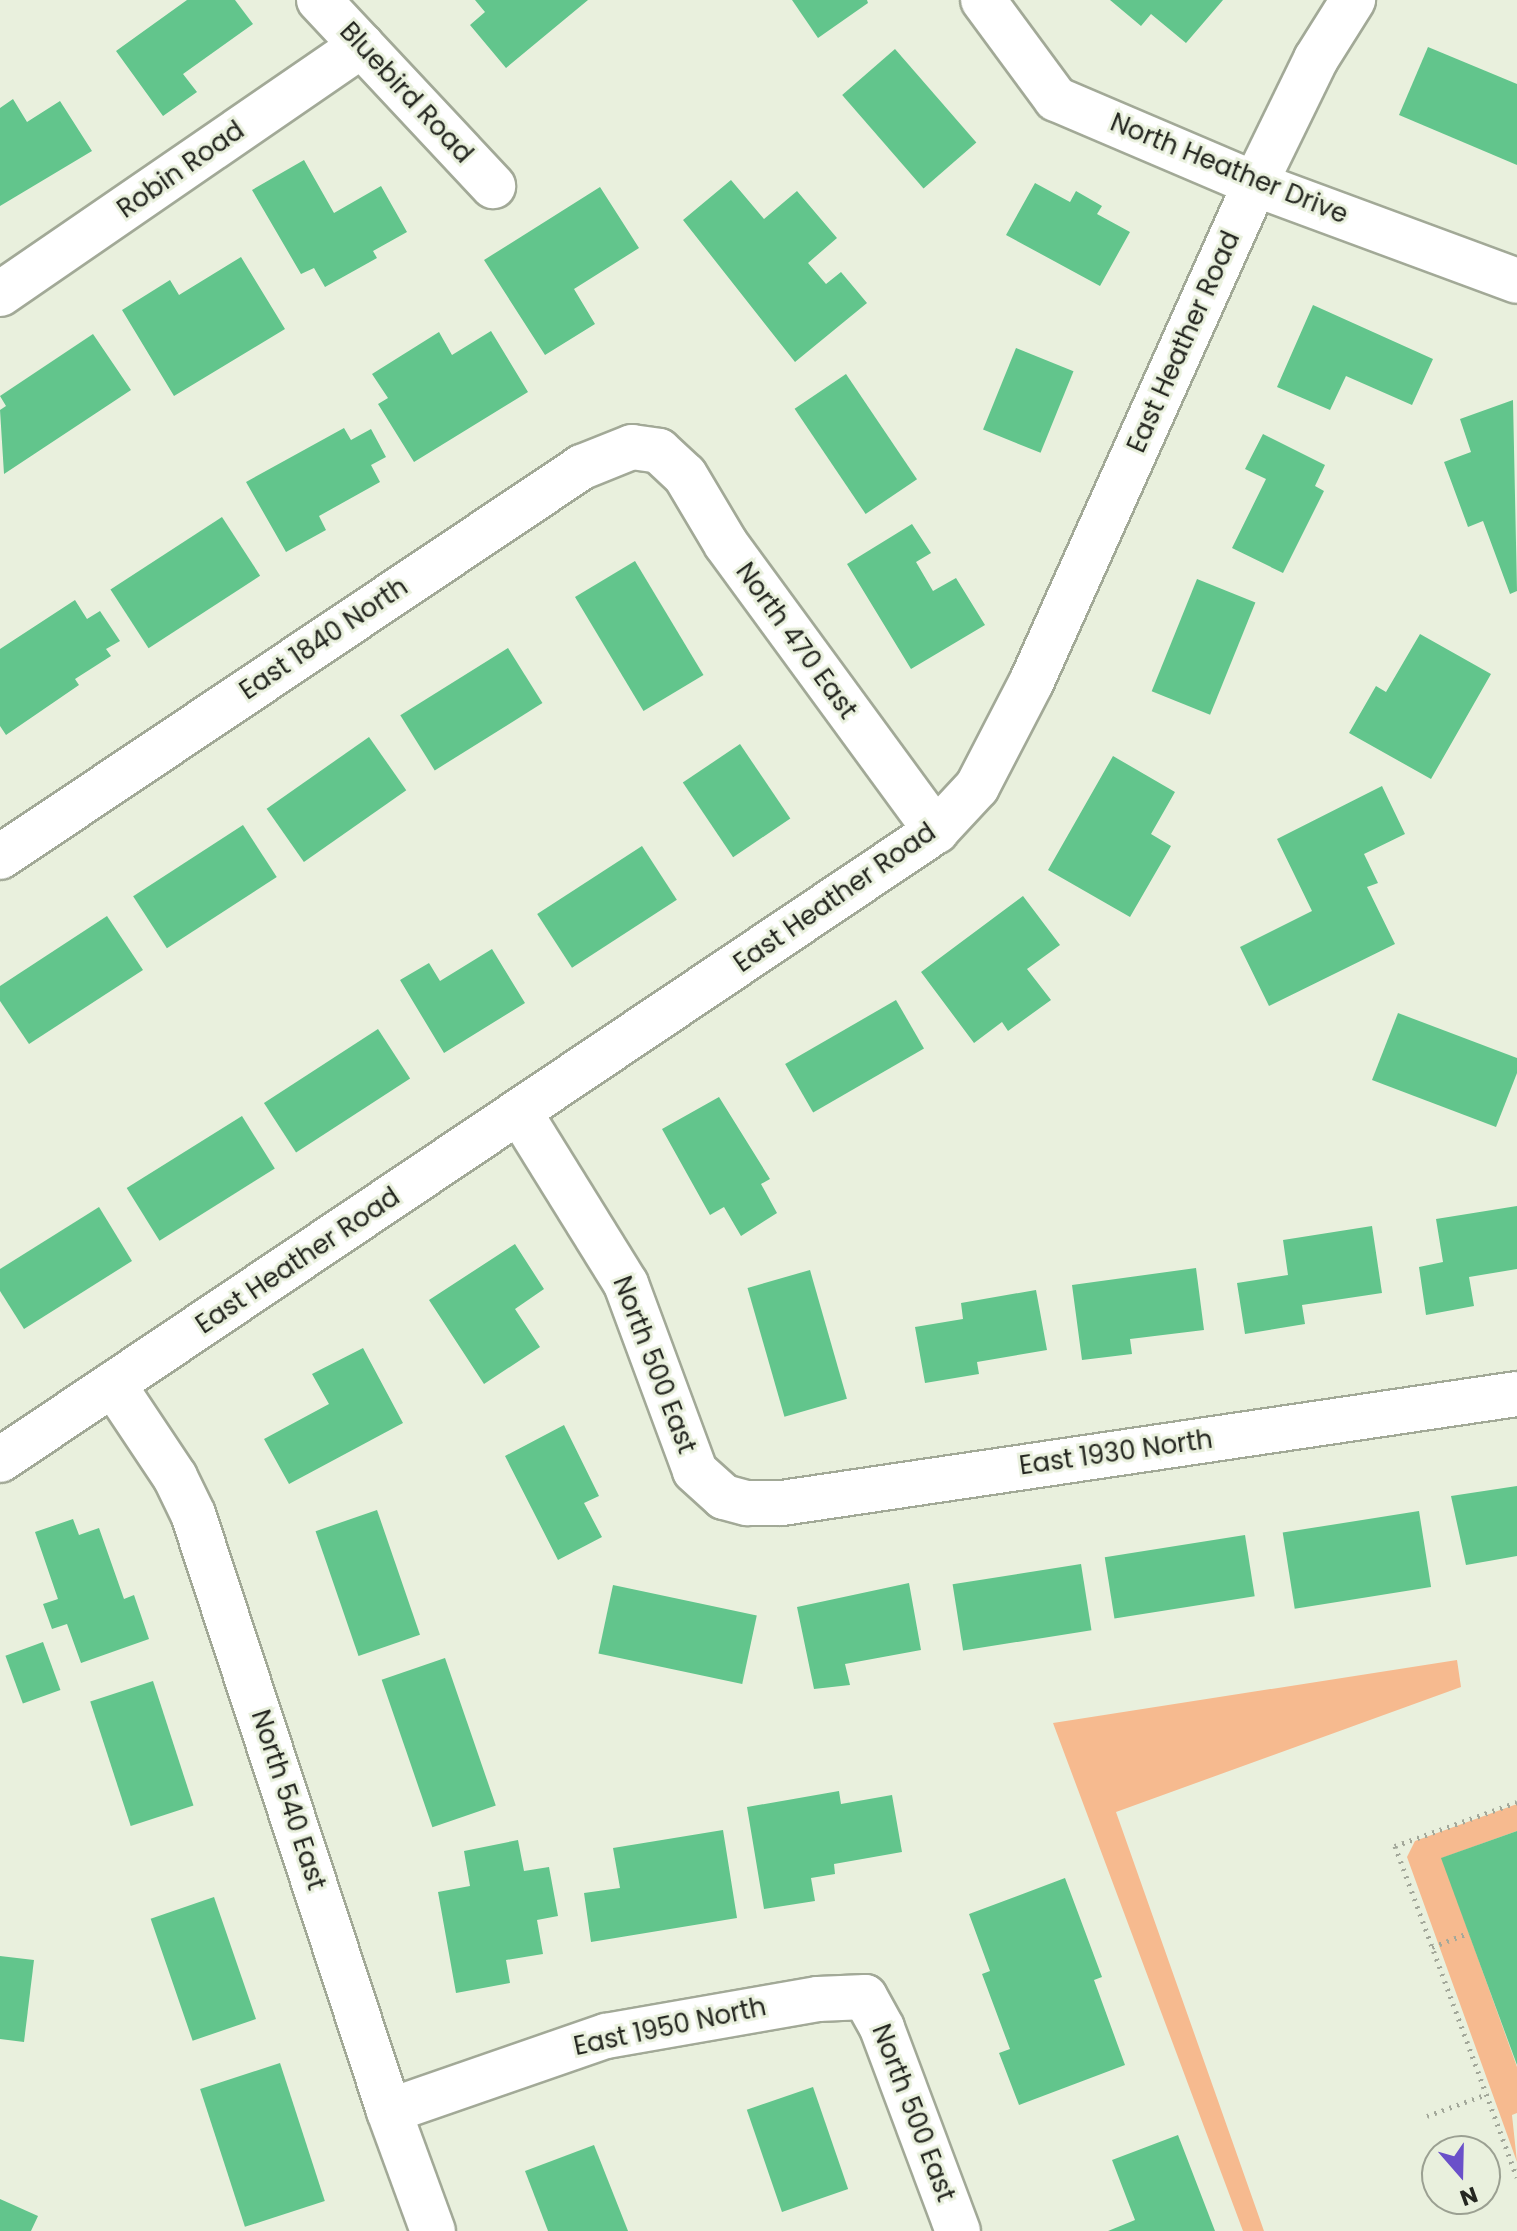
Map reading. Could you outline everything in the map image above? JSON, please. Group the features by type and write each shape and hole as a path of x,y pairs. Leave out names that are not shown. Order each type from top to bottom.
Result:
{"street":[{"name":"Bluebird Road","path":"319,0 493,186"},
{"name":"North Heather Drive","path":"983,0 1056,99 1255,184 1517,281"},
{"name":"East Heather Road","path":"0,1460 936,831 981,782 1031,683 1255,184 1316,59 1353,0"},
{"name":"Robin Road","path":"0,294 362,45"},
{"name":"East 1840 North","path":"0,857 582,467 632,447 659,451"},
{"name":"North 470 East","path":"659,451 685,475 726,544 936,831"},
{"name":"North 500 East","path":"520,1113 626,1284 687,1456 716,1492"},
{"name":"North 540 East","path":"113,1384 175,1477 193,1514 389,2111 433,2231"},
{"name":"East 1930 North","path":"716,1492 747,1503 782,1503 1517,1394"},
{"name":"North 500 East","path":"865,1997 882,2028 958,2231"},
{"name":"East 1950 North","path":"389,2111 606,2036 818,1999 865,1997"}],"path":[{"path":"1517,1802 1395,1846 1517,2177"},
{"path":"1432,1947 1469,1933"},
{"path":"1427,2116 1487,2094"}],"shaded area":[{"path":"1457,1660 1461,1687 1116,1812 1264,2231 1243,2231 1053,1723"},
{"path":"1517,1804 1517,1831 1442,1858 1517,2067 1517,2113 1512,2115 1517,2162 1407,1857 1415,1841"}],"building":[{"path":"187,0 235,0 253,24 183,74 197,92 163,116 116,51"},
{"path":"475,0 588,0 506,68 470,25 485,12"},
{"path":"792,0 867,0 868,3 818,38"},
{"path":"1110,0 1223,0 1186,43 1151,14 1141,26"},
{"path":"1428,47 1517,84 1517,165 1399,115"},
{"path":"895,49 976,143 924,189 842,95"},
{"path":"13,99 27,122 60,101 92,151 0,206 0,108"},
{"path":"304,160 334,213 381,186 407,232 373,251 377,258 325,287 314,268 301,274 252,190"},
{"path":"731,180 764,219 797,191 837,238 808,263 826,284 841,272 867,303 795,362 683,220"},
{"path":"1035,183 1070,202 1076,191 1102,206 1097,214 1130,232 1100,286 1006,235"},
{"path":"600,187 639,248 574,289 595,324 545,355 484,260"},
{"path":"241,257 285,329 174,396 122,310 170,280 179,295"},
{"path":"1313,305 1433,359 1412,405 1346,376 1330,410 1277,387"},
{"path":"491,331 528,392 414,462 378,404 388,398 372,374 439,332 452,355"},
{"path":"93,334 131,390 4,474 0,410 6,406 0,396"},
{"path":"1016,348 1073,371 1041,453 983,430"},
{"path":"846,374 917,479 866,514 795,409"},
{"path":"1513,400 1517,591 1510,594 1483,521 1468,527 1444,462 1471,452 1460,419"},
{"path":"344,428 351,440 371,429 386,457 371,465 380,482 319,516 326,530 286,552 246,482"},
{"path":"1263,434 1325,465 1315,486 1324,491 1283,573 1232,548 1266,479 1245,469"},
{"path":"222,517 260,576 149,648 110,589"},
{"path":"912,524 931,553 916,562 933,591 956,578 985,625 911,669 847,564"},
{"path":"635,561 704,675 643,711 575,597"},
{"path":"1197,579 1255,603 1210,715 1152,691"},
{"path":"75,600 87,619 100,611 120,641 106,649 111,656 75,679 79,685 6,735 0,726 0,649"},
{"path":"1420,634 1491,674 1431,779 1349,733 1376,686 1386,692"},
{"path":"508,648 542,703 435,770 400,715"},
{"path":"369,737 406,790 304,862 267,809"},
{"path":"740,744 790,819 733,857 683,783"},
{"path":"1113,756 1175,792 1151,834 1171,846 1130,917 1048,870"},
{"path":"1382,786 1405,834 1364,854 1378,883 1367,887 1395,944 1269,1006 1240,947 1312,911 1277,839"},
{"path":"243,825 277,877 167,948 133,896"},
{"path":"642,846 677,900 572,968 537,914"},
{"path":"1023,896 1060,945 1027,969 1051,1000 1008,1031 1002,1022 974,1043 921,972"},
{"path":"107,916 143,970 29,1044 0,1001 0,986"},
{"path":"492,949 525,1003 444,1053 400,980 429,963 440,981"},
{"path":"896,1000 924,1048 813,1112 785,1064"},
{"path":"1398,1013 1517,1058 1517,1073 1496,1127 1372,1080"},
{"path":"378,1029 410,1078 296,1153 264,1103"},
{"path":"719,1097 770,1179 761,1184 777,1213 741,1236 724,1207 710,1215 662,1129"},
{"path":"242,1116 275,1169 160,1241 127,1188"},
{"path":"1517,1206 1517,1269 1469,1277 1474,1306 1426,1315 1419,1267 1443,1262 1436,1219"},
{"path":"99,1207 132,1261 24,1329 0,1291 0,1269"},
{"path":"1372,1226 1382,1293 1302,1305 1305,1324 1245,1334 1237,1283 1288,1275 1283,1240"},
{"path":"515,1244 544,1289 515,1309 540,1347 484,1384 429,1300"},
{"path":"1196,1268 1204,1330 1130,1339 1132,1354 1082,1360 1072,1285"},
{"path":"810,1270 847,1399 784,1417 748,1288"},
{"path":"1036,1290 1047,1350 977,1362 979,1374 925,1383 915,1327 963,1319 961,1303"},
{"path":"363,1348 403,1423 289,1484 264,1439 329,1404 312,1374"},
{"path":"564,1425 599,1496 584,1503 602,1537 558,1560 505,1456"},
{"path":"1517,1486 1517,1556 1466,1565 1451,1496"},
{"path":"377,1510 420,1635 359,1656 316,1531"},
{"path":"1419,1511 1431,1587 1295,1609 1283,1533"},
{"path":"73,1519 79,1535 99,1528 124,1599 134,1595 149,1639 81,1663 67,1624 52,1629 43,1604 58,1599 35,1532"},
{"path":"1245,1535 1255,1596 1114,1618 1105,1557"},
{"path":"1081,1564 1091,1630 963,1651 953,1584"},
{"path":"909,1583 921,1650 845,1664 850,1685 814,1689 797,1607"},
{"path":"613,1585 757,1616 742,1684 598,1653"},
{"path":"43,1642 60,1690 23,1704 5,1656"},
{"path":"445,1658 496,1806 432,1827 382,1680"},
{"path":"153,1681 193,1806 131,1826 90,1701"},
{"path":"839,1791 841,1804 892,1795 902,1852 834,1864 835,1874 811,1878 815,1901 764,1909 747,1807"},
{"path":"723,1830 737,1918 591,1942 584,1893 620,1888 613,1848"},
{"path":"1517,1831 1517,2065 1441,1858"},
{"path":"518,1840 524,1871 549,1867 558,1916 537,1920 543,1954 506,1960 510,1983 456,1993 438,1892 470,1886 464,1851"},
{"path":"1065,1878 1102,1977 1094,1980 1125,2065 1019,2105 999,2053 1010,2049 982,1974 990,1971 969,1914"},
{"path":"214,1897 256,2019 193,2041 151,1919"},
{"path":"0,1956 34,1960 24,2042 0,2039"},
{"path":"280,2063 325,2201 245,2227 200,2089"},
{"path":"813,2087 848,2189 782,2212 747,2110"},
{"path":"1178,2135 1215,2231 1108,2231 1135,2220 1112,2160"},
{"path":"594,2145 628,2231 548,2231 525,2171"},
{"path":"0,2199 38,2216 31,2231 0,2231"}]}
